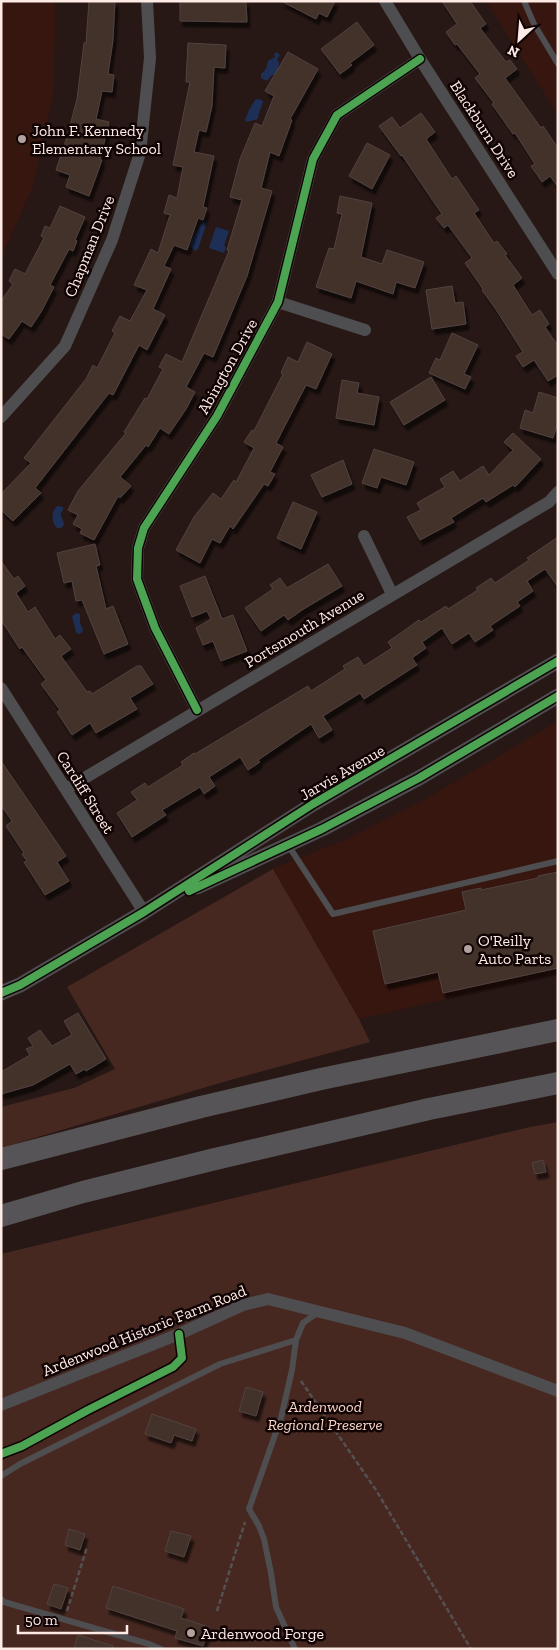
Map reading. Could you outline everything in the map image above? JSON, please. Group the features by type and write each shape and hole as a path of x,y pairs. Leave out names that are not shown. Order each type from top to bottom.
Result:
{"highway":[{"path":"1,1160 192,1109 321,1078 558,1030"},
{"path":"1,1216 83,1192 211,1160 429,1109 558,1083"},
{"path":"429,1109 558,1092"}],"street":[{"name":"Chapman Drive","path":"1,417 65,346 112,240 140,153 150,58 147,1"},
{"name":"Blackburn Drive","path":"385,1 558,274"},
{"name":"Abington Drive","path":"197,710 155,628 137,579 138,548 144,528 217,416 278,302 313,159 337,115 420,59"},
{"path":"278,302 365,330"},
{"name":"Portsmouth Avenue","path":"66,789 549,502 558,492"},
{"path":"364,536 392,594"},
{"name":"Jarvis Avenue","path":"1,994 20,985 144,912 313,804 558,661"},
{"name":"Cardiff Street","path":"1,688 144,912"},
{"name":"Jarvis Avenue","path":"144,912 322,829 418,778 558,696"},
{"name":"Ardenwood Historic Farm Road","path":"1,1405 179,1334 243,1305 268,1299 405,1333 558,1391"}],"lane":[{"path":"524,1 534,24 558,64"},
{"path":"288,845 334,914 558,861"},
{"path":"295,1649 276,1607 264,1539 249,1509 281,1418 292,1370 296,1340 303,1323 318,1312"},
{"path":"1,1476 20,1464 220,1364 296,1340"},
{"path":"1,1600 161,1649"}],"path":[{"path":"292,1370 311,1394 376,1490 471,1649"},
{"path":"217,1611 249,1509"},
{"path":"65,1620 87,1547"}],"shaded area":[{"name":"John F. Kennedy Elementary School","path":"1,1 55,1 54,91 33,186 1,258"},
{"path":"486,1 558,1 558,115"},
{"path":"558,721 558,974 359,1019 273,869 349,838 424,800"}],"green space":[{"path":"273,869 359,1019 370,1042 230,1080 1,1148 1,1107 74,1088 115,1069 67,987"},
{"name":"Ardenwood Regional Preserve","path":"558,1122 558,1649 1,1649 1,1254 530,1127"}],"water":[{"path":"277,52 280,55 277,59 279,63 277,75 272,75 267,81 261,78 261,74 266,69 268,61 275,57 274,54"},
{"path":"255,100 263,101 258,119 247,122 245,120 249,110"},
{"path":"203,221 207,222 198,249 195,251 190,246 191,242"},
{"path":"216,227 229,231 224,246 226,247 224,253 209,248"},
{"path":"57,506 63,507 61,514 64,525 61,528 55,526 53,520 53,514"},
{"path":"76,613 80,614 80,623 83,630 78,634 72,616"}],"building":[{"path":"89,1 115,1 113,40 108,74 114,75 112,92 102,91 96,119 109,122 100,160 102,160 89,196 66,187 70,175 56,170 77,99 84,43 86,43"},
{"path":"180,1 246,1 247,22 180,21"},
{"path":"281,1 335,1 327,17 319,13 316,19"},
{"path":"442,1 470,1 486,24 480,28 506,62 510,60 517,69 505,78 558,148 558,187 550,176 542,182 531,166 535,164 475,78 480,74 446,32 457,24"},
{"path":"357,22 374,45 350,63 352,65 340,74 321,49"},
{"path":"188,43 226,45 225,68 214,67 212,106 206,132 199,130 194,152 214,156 203,207 207,208 203,220 198,218 187,250 174,245 164,266 171,269 153,309 165,315 147,350 139,345 113,395 109,393 35,488 41,493 13,521 1,510 1,494 31,463 24,458 86,379 93,365 97,368 115,333 112,331 120,316 130,321 147,290 134,285 151,249 158,253 170,215 164,213 169,195 177,198 183,167 173,165 190,82 186,82"},
{"path":"288,52 318,69 290,119 292,120 279,156 270,152 261,188 272,191 247,276 213,357 204,353 186,387 195,392 186,409 169,434 160,428 148,447 146,445 120,477 131,486 120,498 118,496 94,540 80,533 82,529 73,524 78,515 68,510 78,491 126,433 124,432 145,398 147,399 163,369 159,367 166,354 182,362 229,251 227,250 242,200 230,197 240,159 255,123 262,126 274,96 265,91"},
{"path":"421,113 435,132 426,139 452,179 456,176 479,210 474,213 494,243 497,241 507,254 505,255 522,278 513,285 532,315 540,310 549,324 545,327 558,346 558,375 548,381 534,360 523,367 516,356 523,352 465,263 472,258 448,225 444,228 436,218 442,214 402,155 379,126 392,117 400,128"},
{"path":"367,143 390,155 372,189 349,176"},
{"path":"340,196 372,203 361,257 382,264 387,250 424,262 415,288 396,282 393,294 356,281 351,298 316,287 329,248 334,249 342,214 337,213"},
{"path":"60,206 85,217 75,240 77,241 73,251 69,249 50,285 54,287 31,327 22,321 9,339 1,334 1,301 13,284 9,281 15,269 25,274 44,238 41,236 45,226 50,228"},
{"path":"452,286 455,303 463,302 466,324 432,329 426,290"},
{"path":"452,333 478,345 464,374 471,377 465,389 429,373 436,358 440,360"},
{"path":"307,342 332,354 316,389 306,385 276,443 283,447 270,472 275,474 268,486 264,484 233,529 230,526 220,543 212,539 200,563 176,550 194,517 213,493 221,499 234,480 236,482 254,448 244,442 252,430 254,431 283,374 281,373 288,357 298,362"},
{"path":"431,377 445,400 404,425 390,402"},
{"path":"342,380 359,383 357,393 379,397 374,425 336,418"},
{"path":"539,392 558,398 558,422 553,438 520,428 525,410 533,413"},
{"path":"513,433 541,459 515,487 513,485 486,502 483,498 451,518 454,522 420,540 407,517 421,510 417,503 445,487 440,479 453,471 460,481 483,466 489,475 513,450 504,442"},
{"path":"374,449 414,462 406,485 381,477 377,488 362,483"},
{"path":"343,460 352,484 322,497 311,475"},
{"path":"293,502 317,512 301,549 277,538"},
{"path":"558,537 558,587 545,569 527,581 533,591 517,602 520,606 490,626 493,630 475,642 469,633 452,644 442,628 422,642 426,648 412,658 417,665 364,699 360,693 323,716 332,730 319,738 311,724 258,760 260,762 248,770 240,757 209,777 215,786 204,794 200,787 162,810 166,815 132,837 117,813 137,800 131,792 145,783 148,787 183,765 181,762 194,753 308,686 311,691 345,669 343,666 358,657 364,666 392,648 388,642 419,620 421,622 446,606 448,609 478,590 476,588 491,578 495,583"},
{"path":"95,544 100,565 96,566 106,609 113,606 128,644 104,654 82,600 76,601 72,581 64,583 57,553"},
{"path":"1,561 14,579 18,576 25,586 16,593 28,612 35,607 55,639 60,635 71,649 61,656 87,692 90,691 92,694 137,666 141,666 153,684 130,698 137,709 96,733 90,723 72,735 57,712 60,710 41,684 46,680 22,647 20,649 1,620"},
{"path":"328,564 342,586 288,620 284,615 261,631 245,608 273,589 270,585 280,578 287,588"},
{"path":"205,576 222,619 233,615 247,651 221,661 213,641 203,645 196,628 211,619 207,611 192,617 180,586"},
{"path":"1,761 66,856 57,862 69,881 45,895 24,862 27,861 22,854 24,853 6,826 12,821 1,805"},
{"name":"O'Reilly Auto Parts","path":"558,872 558,968 443,993 438,972 385,984 373,931 466,910 462,892 481,888 481,890"},
{"path":"78,1013 106,1059 86,1071 85,1069 76,1074 70,1064 33,1085 1,1094 1,1072 30,1055 26,1049 33,1046 28,1038 40,1030 52,1046 72,1035 64,1021"},
{"path":"543,1160 546,1172 535,1174 532,1163"},
{"path":"246,1387 263,1392 256,1416 239,1411"},
{"path":"152,1414 196,1429 192,1441 174,1435 171,1443 145,1434"},
{"path":"69,1529 85,1534 80,1550 65,1545"},
{"path":"171,1531 191,1536 184,1557 165,1551"},
{"path":"54,1584 68,1588 61,1609 47,1604"},
{"path":"113,1586 184,1609 181,1618 209,1627 203,1646 175,1638 177,1631 106,1608"},
{"path":"78,1635 113,1646 112,1649 74,1649"}],"cycle path":[{"path":"197,710 155,628 137,579 138,548 144,528 217,416 278,302 313,159 337,115 420,59"},
{"path":"1,993 20,985 144,912 313,804 558,661"},
{"path":"189,891 322,829 419,778 558,696"},
{"path":"1,1454 22,1446 173,1367 182,1358 179,1334"}],"place":[{"name":"John F. Kennedy Elementary School","path":"22,139"},
{"name":"O'Reilly Auto Parts","path":"468,949"},
{"name":"Ardenwood Forge","path":"191,1633"}]}
